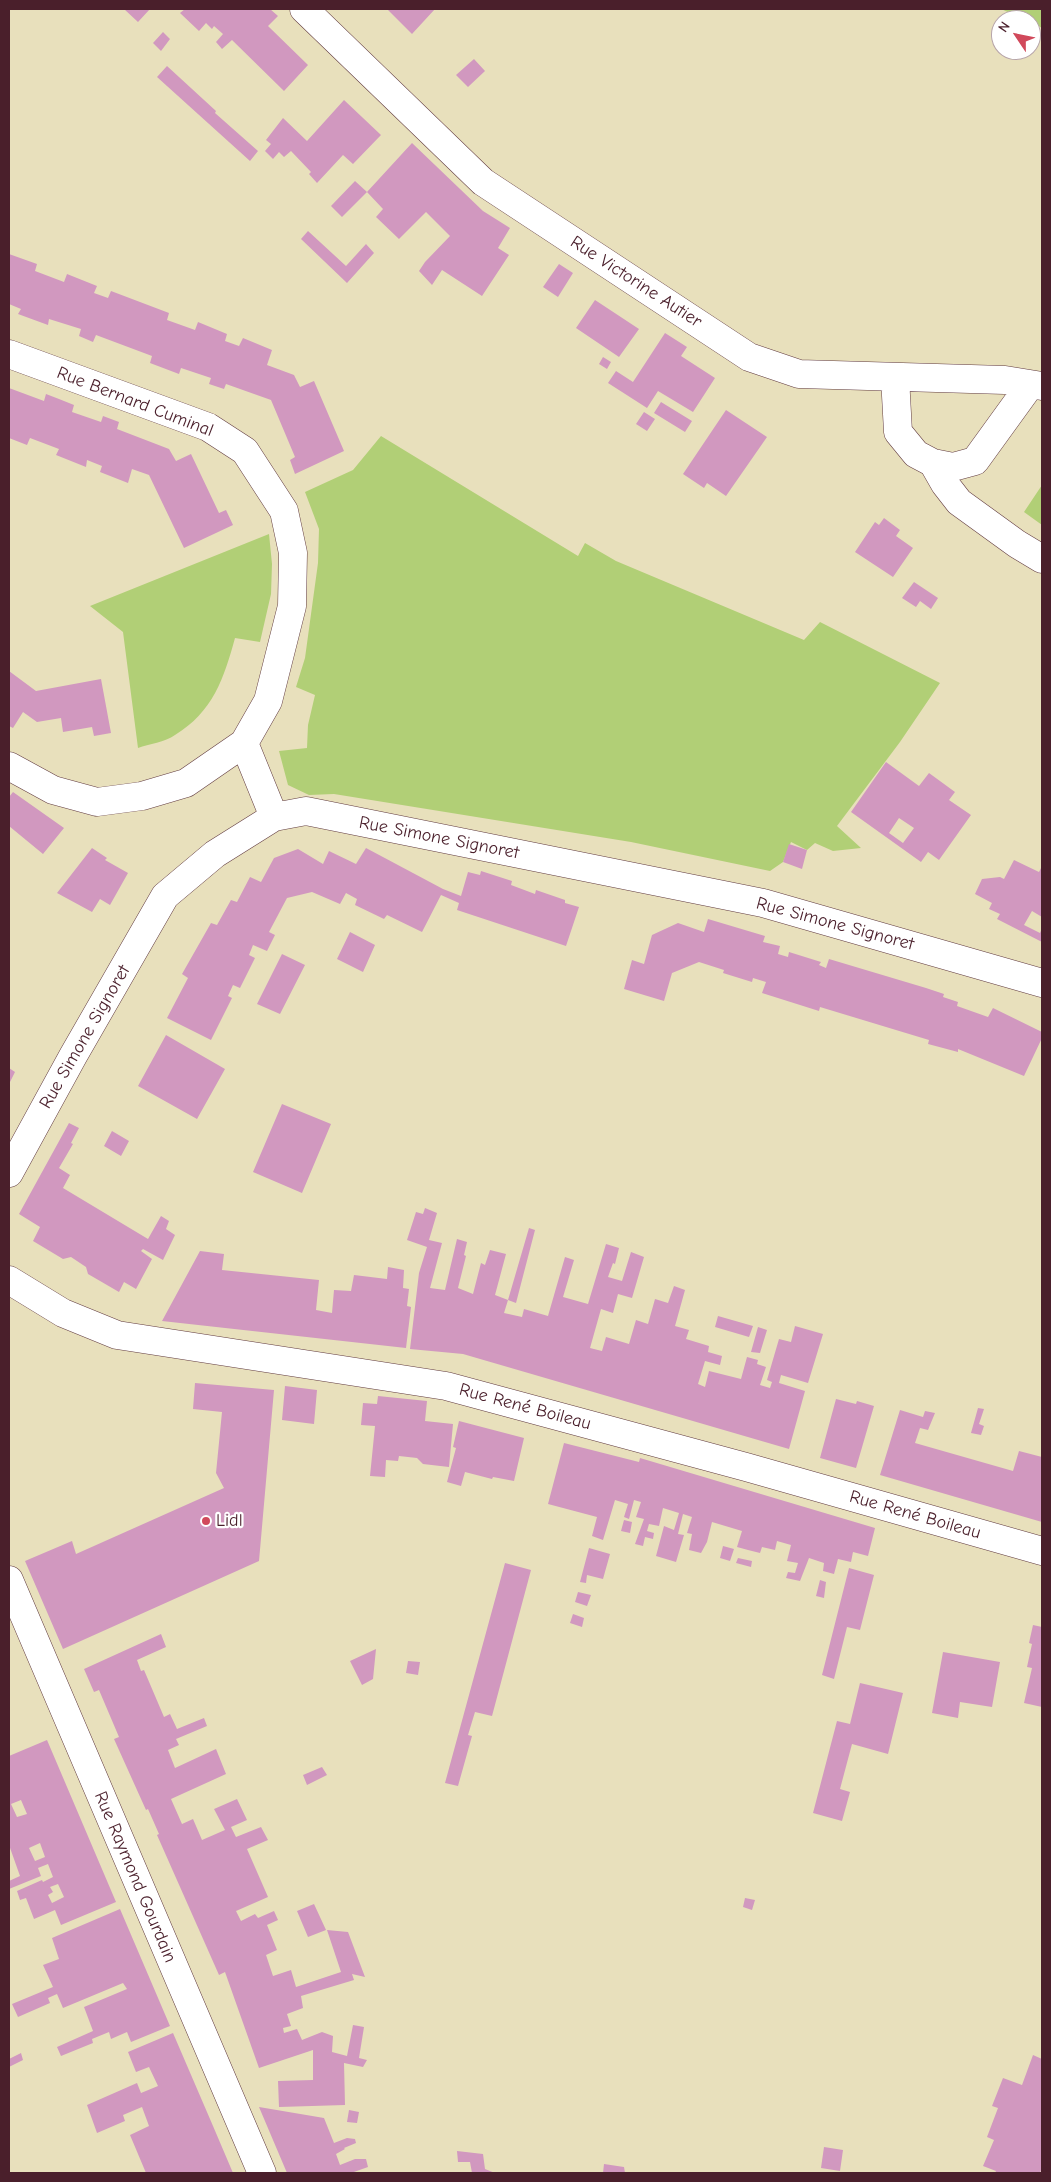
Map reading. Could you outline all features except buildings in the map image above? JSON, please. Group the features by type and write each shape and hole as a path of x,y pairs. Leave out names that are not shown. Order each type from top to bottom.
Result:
{"street":[{"name":"Rue Victorine Autier","path":"304,9 483,182 749,357 799,374 1005,380 1036,385"},
{"name":"Rue Bernard Cuminal","path":"9,354 208,427 244,450 284,511 293,553 292,606 268,701 244,743 186,783 142,796 97,802 53,790 9,766"},
{"path":"895,377 898,432 916,454 933,463 953,467 975,461 1036,385"},
{"path":"933,463 945,484 959,502 1017,544 1042,559"},
{"path":"244,743 274,817"},
{"name":"Rue Simone Signoret","path":"9,1173 73,1056 165,896 215,854 274,817 306,811 763,903 1042,983"},
{"name":"Rue René Boileau","path":"9,1280 63,1312 118,1335 446,1386 746,1467 1042,1551"},
{"name":"Rue Raymond Gourdain","path":"9,1580 262,2173"}],"green space":[{"path":"1001,9 1042,9 1042,28 1041,10"},
{"path":"381,436 578,556 585,543 616,561 804,640 820,622 940,683 900,742 837,826 861,848 833,851 815,843 807,850 791,842 783,862 770,871 631,842 334,794 309,795 288,785 279,751 307,748 308,725 315,695 296,687 305,658 318,563 319,529 305,492 353,470"},
{"path":"1042,485 1042,525 1024,512"},
{"path":"269,534 272,564 271,594 260,642 235,638 215,693 199,716 171,737 138,748 123,632 90,606"}],"place":[{"name":"Lidl","path":"206,1521"}]}
